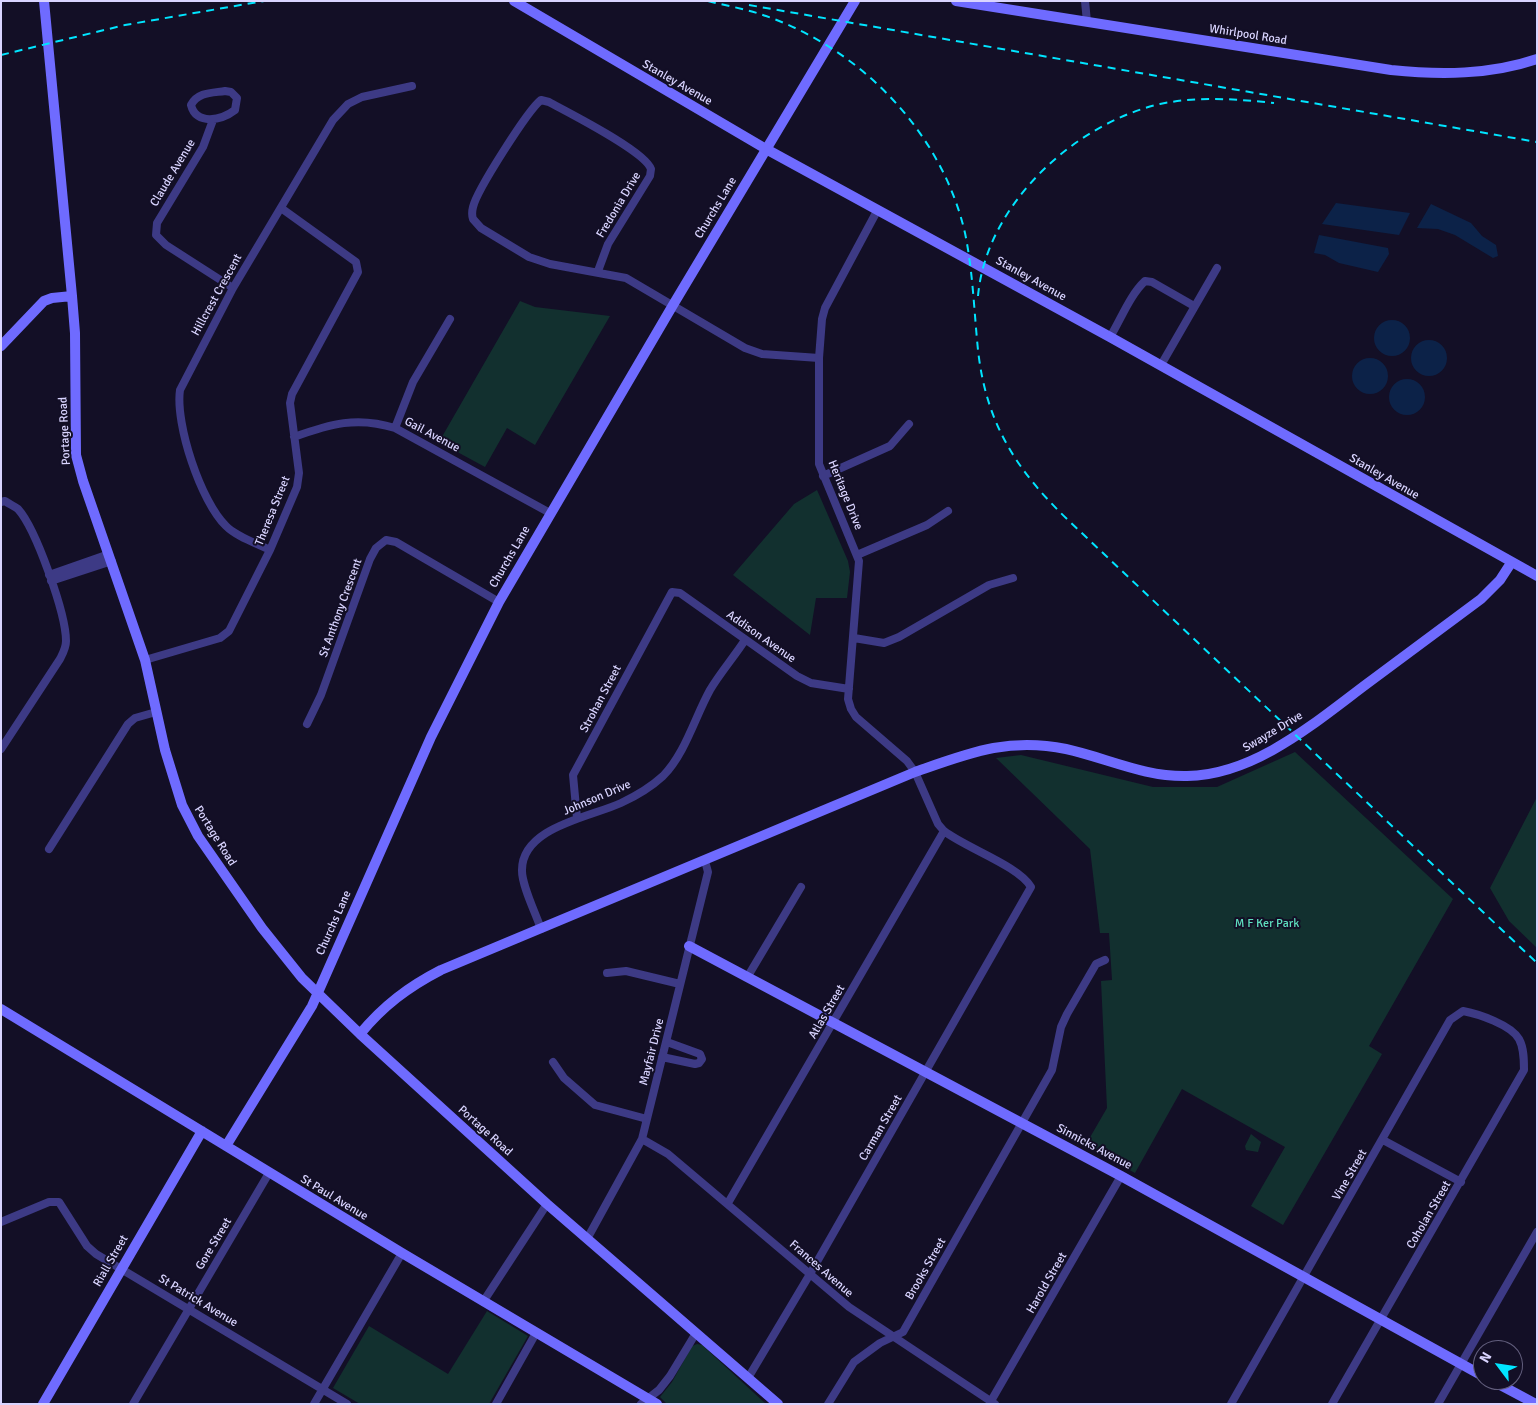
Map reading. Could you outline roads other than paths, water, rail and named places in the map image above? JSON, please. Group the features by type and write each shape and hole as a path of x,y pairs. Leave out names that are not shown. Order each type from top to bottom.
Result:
{"street":[{"name":"Portage Road","path":"44,1 75,333 76,455 83,481 111,557 145,660 171,774 182,805 198,836 267,934 317,994 548,1204 778,1404"},
{"name":"Stanley Avenue","path":"514,1 766,149 1161,365 1537,576"},
{"name":"Churchs Lane","path":"226,1146 312,1006 431,737 499,602 673,305 855,1"},
{"name":"Whirlpool Road","path":"956,1 1420,73 1482,71 1523,64 1537,59"},
{"path":"1085,1 1087,22"},
{"name":"Hillcrest Crescent","path":"270,550 228,528 214,513 200,485 181,420 178,401 180,390 233,288 333,120 348,104 362,97 412,86"},
{"path":"231,92 237,98 235,110 213,120 199,118 192,111 191,105 194,98 200,95 231,92"},
{"name":"Fredonia Drive","path":"542,100 562,109 645,158 652,169 650,176 608,244 598,271 550,264 529,257 481,228 472,219 472,208 484,185 530,112 542,100"},
{"name":"Claude Avenue","path":"213,120 203,147 157,223 156,235 166,245 233,288"},
{"name":"Theresa Street","path":"145,660 220,638 229,631 270,550 297,487 299,473 290,403 292,394 358,272 356,262 281,208"},
{"name":"Heritage Drive","path":"877,211 825,308 822,319 817,446 823,476 857,555 858,578 849,689 851,709 856,717 916,772"},
{"path":"1161,365 1217,268"},
{"path":"598,271 626,278 745,348 762,354 819,358"},
{"path":"1110,337 1136,290 1145,282 1152,282 1194,306"},
{"path":"1,346 44,301 52,298 72,296"},
{"path":"395,428 412,382 450,319"},
{"name":"Gail Avenue","path":"294,436 331,425 352,422 367,421 395,428 550,513"},
{"path":"823,476 890,446 908,424"},
{"path":"1,502 5,501 18,509 33,534 50,578 65,629 67,643 64,651 2,748"},
{"path":"857,555 928,525 948,510"},
{"name":"St Anthony Crescent","path":"307,724 321,695 370,559 376,548 386,540 396,542 499,602"},
{"path":"50,578 111,557"},
{"name":"Swayze Drive","path":"360,1034 379,1012 399,994 440,970 916,772 969,753 995,746 1036,745 1058,748 1153,774 1208,775 1228,770 1270,751 1481,599 1500,580 1511,562"},
{"path":"854,638 884,643 899,638 989,585 1013,578"},
{"name":"Addison Avenue","path":"669,595 672,592 680,593 805,680 849,689"},
{"name":"Strohan Street","path":"577,818 573,775 669,595"},
{"name":"Johnson Drive","path":"541,929 522,874 522,862 528,849 538,838 577,818 621,803 646,790 664,775 677,756 711,688 745,640"},
{"path":"49,849 128,724 135,718 156,712"},
{"path":"916,772 938,824 944,831"},
{"name":"Carman Street","path":"748,1378 810,1274 1031,887 1027,881 944,831"},
{"name":"Atlas Street","path":"728,1203 835,1022 944,831"},
{"name":"Mayfair Drive","path":"587,1238 642,1139 708,872 705,861"},
{"path":"748,976 801,887"},
{"name":"Sinnicks Avenue","path":"689,946 835,1022 1121,1176 1473,1371"},
{"name":"Brooks Street","path":"828,1404 854,1362 880,1342 894,1338 903,1332 1052,1070 1058,1040 1067,1014 1096,964 1105,960"},
{"path":"607,973 626,971 680,984"},
{"name":"St Paul Avenue","path":"1,1009 536,1333 644,1401 657,1404"},
{"name":"Vine Street","path":"1231,1404 1450,1020 1463,1011 1475,1013 1500,1024 1513,1034"},
{"name":"Coholan Street","path":"1332,1404 1524,1070 1523,1054 1518,1038 1513,1034"},
{"path":"662,1057 695,1064 700,1063 702,1058 696,1052 667,1042"},
{"path":"553,1062 564,1078 595,1106 647,1119"},
{"name":"Riall Street","path":"43,1404 202,1131"},
{"name":"Frances Avenue","path":"642,1139 668,1154 849,1307 993,1402"},
{"path":"1383,1140 1461,1182"},
{"name":"Gore Street","path":"133,1404 269,1173"},
{"name":"Harold Street","path":"993,1402 1121,1176"},
{"name":"St Patrick Avenue","path":"1,1222 55,1201 62,1206 87,1246 347,1404"},
{"path":"483,1302 548,1204"},
{"path":"1438,1404 1537,1232"},
{"path":"314,1404 402,1253"},
{"path":"496,1404 536,1333"},
{"path":"644,1401 659,1390 670,1376 696,1333"},
{"path":"1510,1390 1536,1404"}],"water":[{"path":"1336,203 1410,213 1399,235 1322,224"},
{"path":"1431,204 1471,223 1482,236 1496,245 1498,256 1493,258 1455,235 1438,229 1417,228"},
{"path":"1319,235 1388,248 1389,254 1378,272 1339,263 1325,255 1314,253"},
{"path":"1392,320 1399,321 1405,325 1409,331 1409,345 1405,351 1399,355 1392,356 1385,355 1379,351 1375,345 1374,338 1375,331 1379,325 1385,321"},
{"path":"1429,340 1436,341 1442,345 1446,351 1446,365 1442,371 1436,375 1429,376 1422,375 1416,371 1412,365 1411,358 1412,351 1416,345 1422,341"},
{"path":"1370,358 1377,359 1383,363 1387,369 1387,383 1383,389 1377,393 1370,394 1363,393 1357,389 1353,383 1352,376 1353,369 1357,363 1363,359"},
{"path":"1407,379 1414,380 1420,384 1424,390 1424,404 1420,410 1414,414 1407,415 1400,414 1394,410 1390,404 1389,397 1390,390 1394,384 1400,380"}],"railway":[{"path":"1,55 125,25 264,1"},
{"path":"708,1 766,16 801,31 834,50 865,73 893,100 917,129 938,162 954,196 968,248 978,350 988,400 1006,444 1033,483 1068,520 1537,963"},
{"path":"749,5 1537,142"},
{"path":"978,296 985,262 998,230 1016,201 1040,173 1067,150 1096,130 1128,114 1174,101 1217,99 1274,103"}],"park label":[{"name":"M F Ker Park","path":"1267,924"}]}
